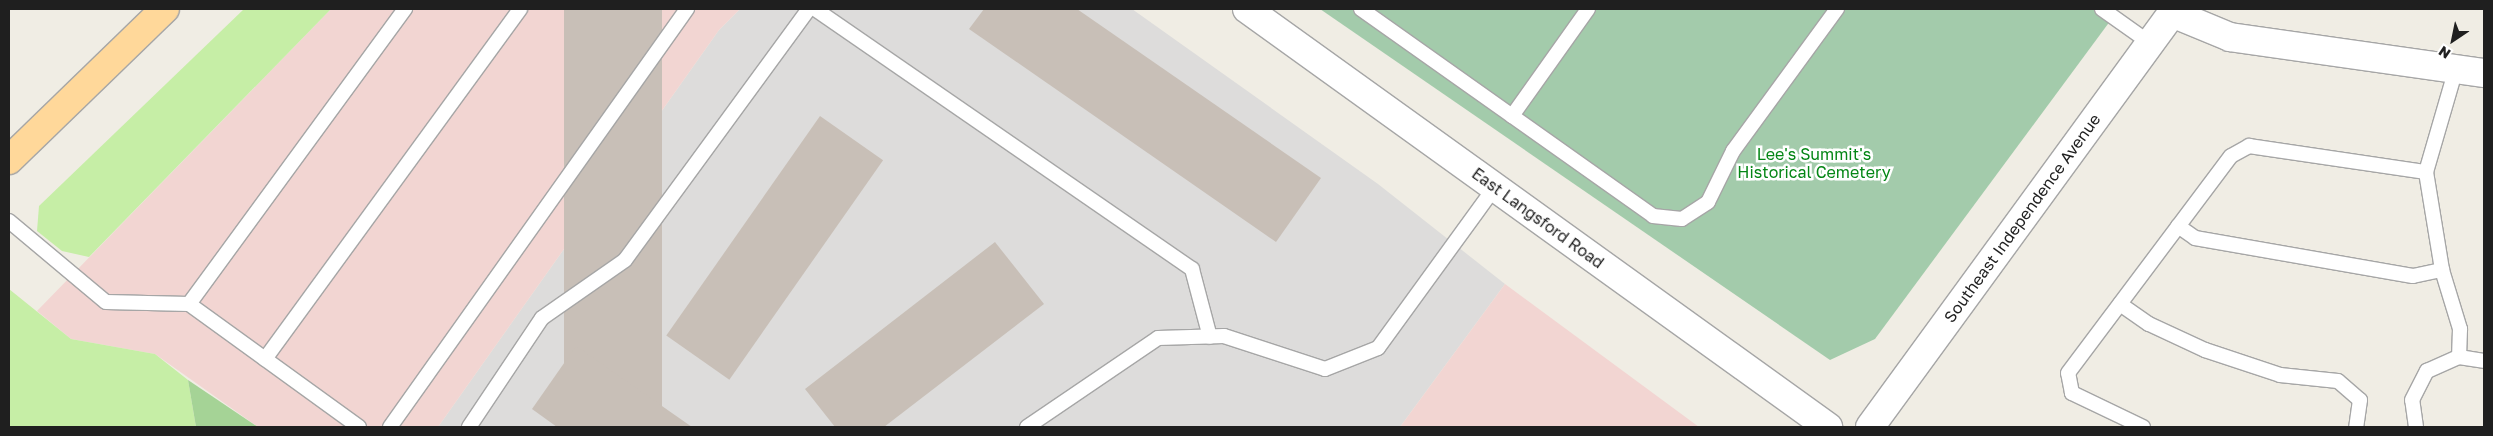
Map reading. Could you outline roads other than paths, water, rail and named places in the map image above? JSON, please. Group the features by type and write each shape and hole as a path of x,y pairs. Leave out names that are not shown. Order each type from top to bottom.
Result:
{"main road":[{"path":"9,160 165,9"}],"street":[{"name":"East Langsford Road","path":"1247,9 1828,427"},
{"name":"Southeast Independence Avenue","path":"1870,427 2173,11"},
{"path":"2173,11 2230,37 2484,73"}],"lane":[{"path":"188,304 405,9"},
{"path":"265,359 520,9"},
{"path":"390,427 687,9"},
{"path":"469,427 542,318 625,260 809,9"},
{"path":"815,9 1192,269 1210,337"},
{"path":"1361,9 1653,216 1682,219 1708,202 1733,151 1837,9"},
{"path":"1512,116 1588,9"},
{"path":"2102,9 2150,43"},
{"path":"2456,69 2426,172 2442,270 2460,329 2459,357"},
{"path":"2143,427 2072,394 2068,374 2231,156 2249,146 2426,172"},
{"path":"1027,427 1158,338 1224,336 1325,369 1378,348 1495,187"},
{"path":"9,221 106,302 188,304 358,427"},
{"path":"2178,226 2195,238 2413,276 2442,270"},
{"path":"2120,304 2149,324 2205,350 2280,375 2338,381 2360,400 2356,427"},
{"path":"2416,427 2412,400 2420,379 2437,364 2459,357 2484,361"}],"park label":[{"name":"Lee's Summit's Historical Cemetery","path":"1814,163"}]}
